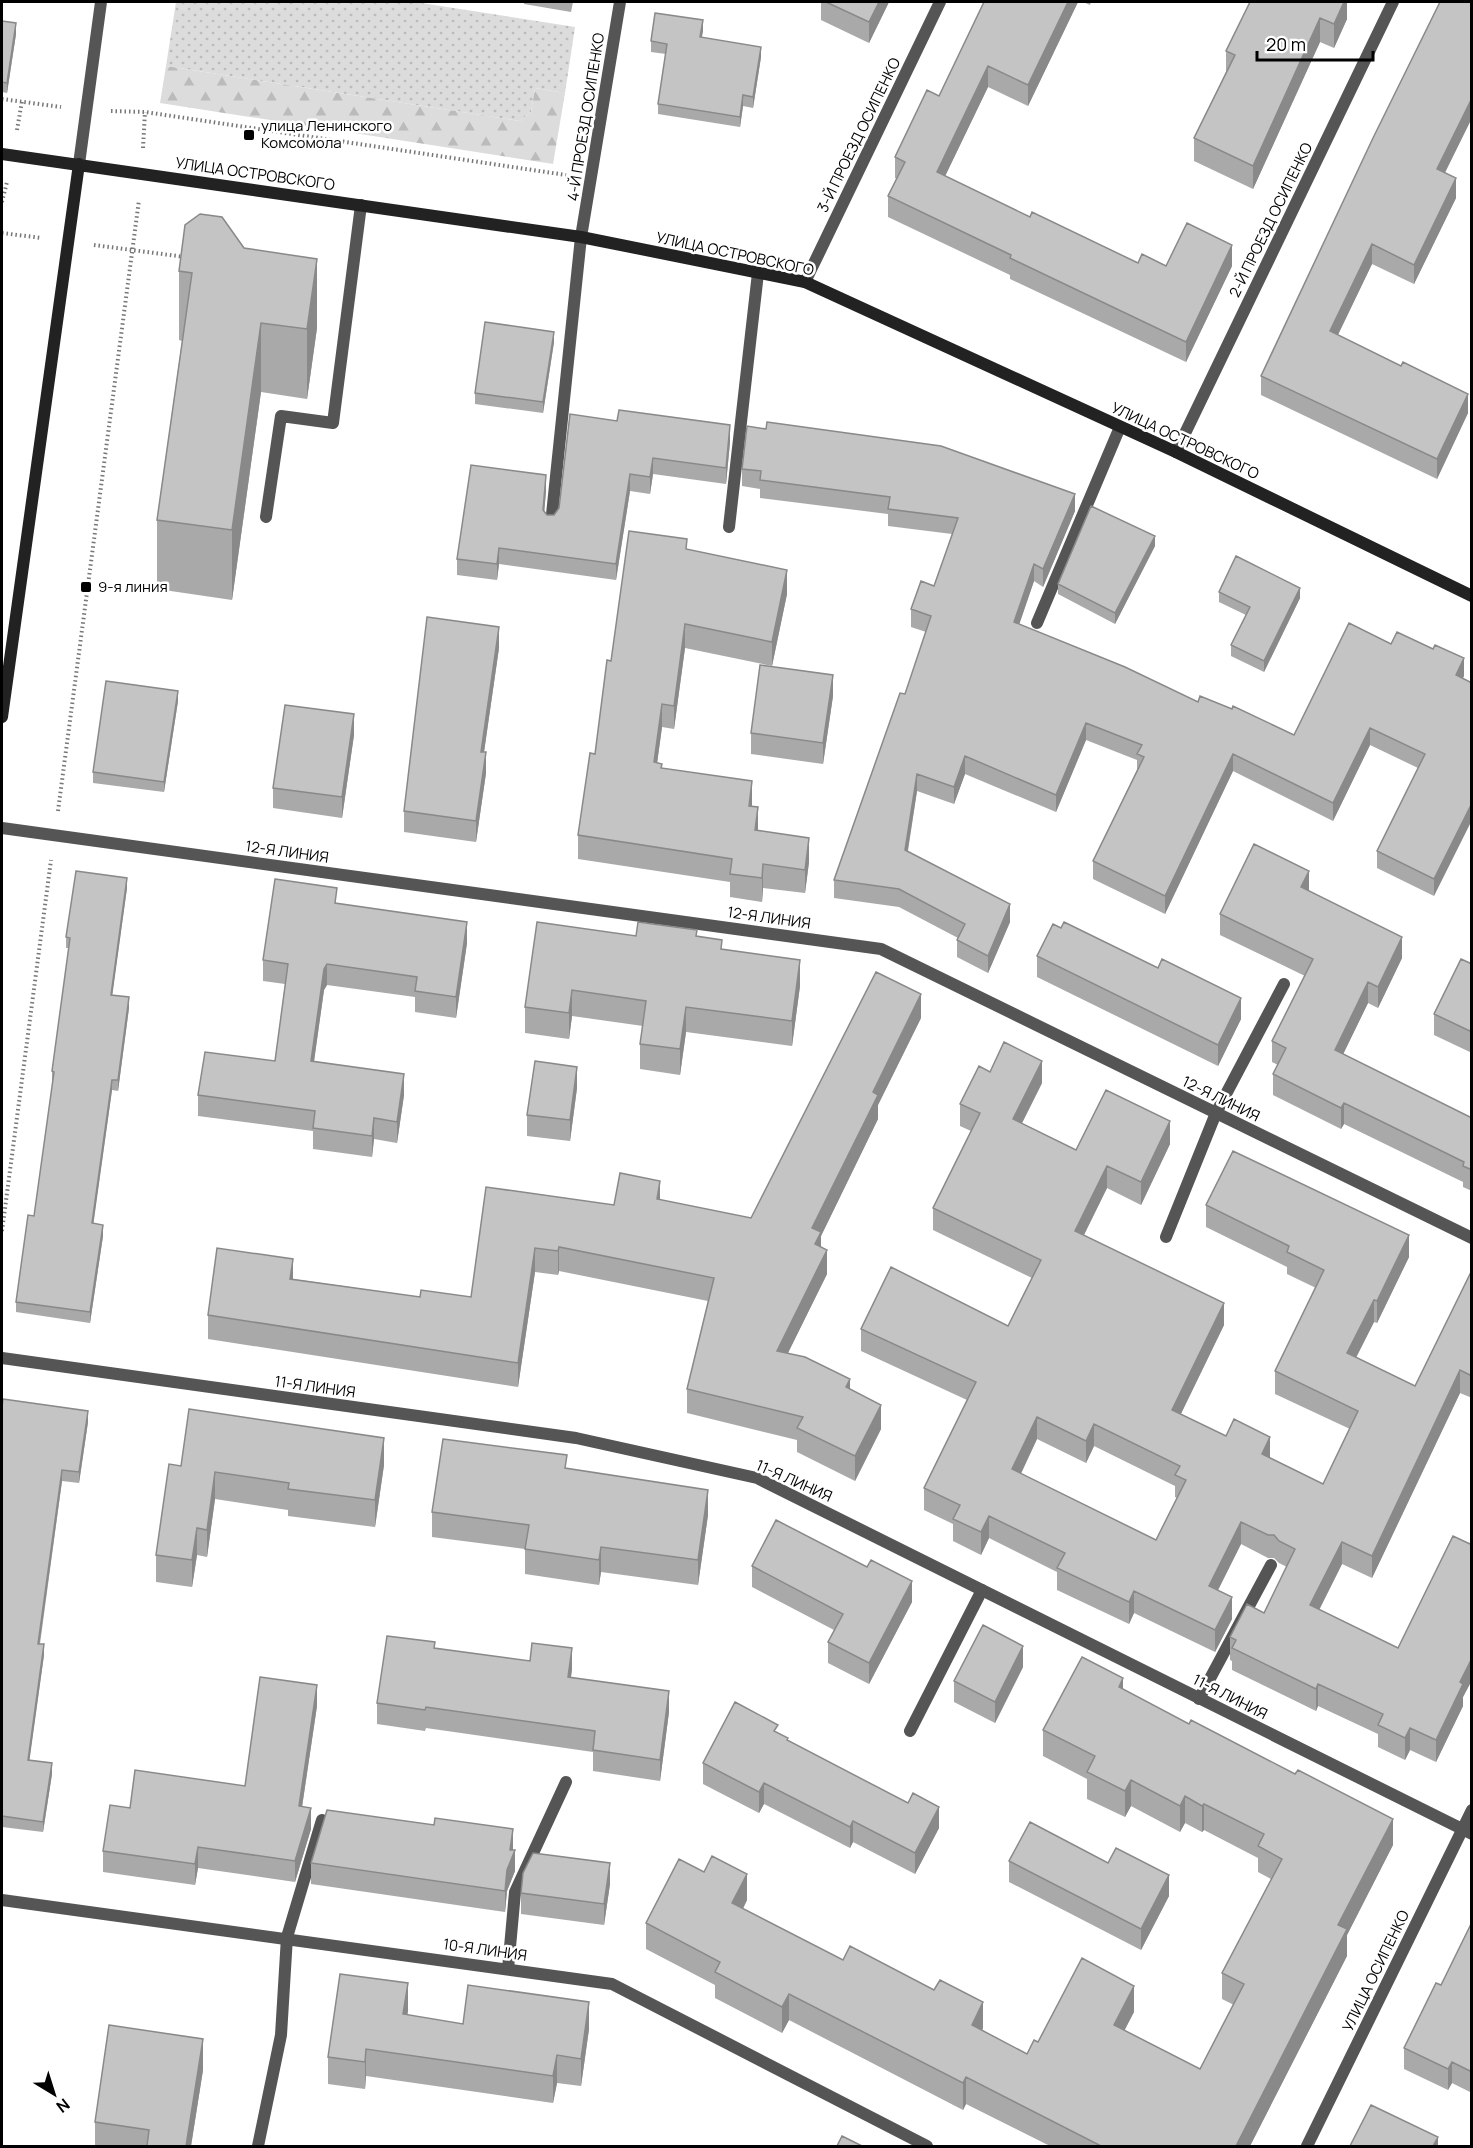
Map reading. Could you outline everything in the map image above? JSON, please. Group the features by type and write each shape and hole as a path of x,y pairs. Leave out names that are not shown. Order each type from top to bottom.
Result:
{"street":[{"path":"2,717 100,2"},
{"name":"4-Й ПРОЕЗД ОСИПЕНКО","path":"551,524 581,237 620,2"},
{"name":"3-Й ПРОЕЗД ОСИПЕНКО","path":"805,282 940,2"},
{"name":"2-Й ПРОЕЗД ОСИПЕНКО","path":"1176,452 1393,2"},
{"name":"УЛИЦА ОСТРОВСКОГО","path":"2,154 581,237 805,282 1176,452 1472,596"},
{"path":"266,518 281,416 333,423 361,205"},
{"path":"729,528 758,273"},
{"path":"1037,623 1120,427"},
{"name":"12-Я ЛИНИЯ","path":"2,828 881,949 1472,1238"},
{"path":"1166,1237 1216,1113 1284,984"},
{"name":"11-Я ЛИНИЯ","path":"2,1359 576,1438 757,1478 1467,1832"},
{"path":"1199,1699 1271,1565"},
{"path":"910,1731 982,1590"},
{"path":"508,1969 515,1892 566,1782"},
{"name":"УЛИЦА ОСИПЕНКО","path":"1307,2146 1467,1832 1472,1810"},
{"path":"258,2146 281,2035 287,1937 322,1820"},
{"name":"10-Я ЛИНИЯ","path":"2,1900 287,1937 612,1984 927,2146"}],"path":[{"path":"2,99 86,110 144,112 591,178"},
{"path":"2,1231 142,173 144,112"},
{"path":"2,233 190,258"}],"green space":[{"path":"176,2 415,2 575,27 565,93 535,88 531,112 520,121 166,66"},
{"path":"166,66 520,121 531,112 535,88 565,93 553,164 160,103"}],"building":[{"path":"826,2 879,2 869,22"},
{"path":"984,2 1068,2 1028,85 988,66 937,172 1030,217 1032,212 1138,263 1142,254 1166,266 1187,223 1232,245 1186,342 1010,258 1011,255 888,196 905,162 895,157 927,90 939,96"},
{"path":"1250,2 1344,2 1334,24 1320,18 1253,166 1194,138 1235,55 1226,51"},
{"path":"1440,2 1472,2 1472,98 1437,169 1456,178 1414,265 1372,244 1330,331 1401,366 1403,362 1468,394 1437,459 1261,376"},
{"path":"655,13 703,20 700,37 761,47 753,97 743,95 740,117 658,104 667,44 651,41"},
{"path":"2,21 16,23 7,83 2,82"},
{"path":"200,214 222,217 244,248 317,259 307,329 261,323 232,530 157,520 192,273 179,271 185,225"},
{"path":"485,322 554,332 543,402 475,393"},
{"path":"619,410 730,425 726,468 653,458 650,477 630,474 616,564 499,548 497,564 457,559 471,465 546,475 543,510 547,515 554,515 559,508 570,414 617,421"},
{"path":"767,422 941,446 1075,494 1043,569 1034,564 1014,622 1125,667 1198,702 1200,696 1232,709 1233,706 1294,735 1349,623 1391,644 1397,632 1433,649 1435,645 1464,658 1456,675 1472,683 1472,803 1434,879 1377,851 1425,754 1370,728 1333,803 1233,754 1165,896 1093,861 1144,757 1137,754 1142,745 1086,723 1056,795 965,756 954,787 917,774 905,850 1010,904 988,956 957,940 965,924 899,889 834,880 900,693 905,694 931,616 911,609 921,581 934,586 958,518 888,509 890,497 760,480 761,471 742,469 747,426 766,429"},
{"path":"1091,506 1155,536 1115,613 1058,584"},
{"path":"629,531 687,539 686,549 787,570 772,642 685,624 674,706 662,704 654,762 662,764 661,768 752,781 749,806 758,807 755,830 809,838 805,870 763,864 762,878 730,874 732,859 578,835 590,753 595,754 607,660 611,661"},
{"path":"1236,556 1300,588 1264,661 1231,645 1250,607 1219,592"},
{"path":"427,617 499,627 481,752 486,752 476,821 404,811"},
{"path":"760,665 833,675 823,743 751,733"},
{"path":"106,681 178,691 164,782 93,772"},
{"path":"285,705 354,714 342,797 273,788"},
{"path":"1254,844 1309,871 1301,887 1402,937 1378,987 1368,982 1335,1050 1472,1118 1472,1170 1463,1166 1464,1162 1344,1103 1341,1108 1273,1074 1286,1048 1272,1041 1313,959 1220,914"},
{"path":"76,871 127,878 111,995 129,997 118,1080 112,1080 92,1223 103,1225 90,1312 16,1302 28,1215 34,1216 54,1072 52,1071 70,938 66,937"},
{"path":"275,879 337,888 335,903 467,922 456,997 415,991 417,977 327,964 324,969 311,1061 404,1074 397,1122 374,1118 372,1136 313,1128 315,1111 198,1095 205,1052 275,1061 288,964 263,960"},
{"path":"537,922 636,936 638,922 697,930 696,936 722,940 721,949 800,960 792,1021 686,1007 680,1049 640,1044 646,1001 572,990 569,1013 525,1007"},
{"path":"1064,922 1158,968 1162,959 1241,998 1218,1045 1037,956 1053,924 1061,928"},
{"path":"1461,959 1472,964 1472,1032 1434,1014"},
{"path":"876,972 921,994 873,1092 878,1095 812,1228 821,1232 815,1244 827,1250 777,1351 805,1357 850,1379 846,1387 881,1405 855,1456 797,1428 803,1417 687,1389 714,1278 559,1247 558,1251 535,1248 518,1363 208,1315 217,1248 293,1259 290,1279 420,1297 421,1290 471,1297 486,1187 614,1205 620,1173 660,1181 657,1199 751,1218"},
{"path":"1004,1042 1042,1061 1013,1119 1076,1150 1106,1090 1170,1121 1141,1182 1107,1166 1075,1231 1224,1303 1172,1410 1226,1436 1234,1419 1270,1437 1262,1454 1323,1484 1358,1411 1275,1371 1324,1270 1287,1252 1289,1246 1206,1205 1233,1151 1409,1235 1377,1301 1374,1300 1347,1353 1415,1386 1472,1270 1472,1376 1460,1370 1372,1556 1342,1542 1310,1605 1398,1648 1453,1536 1470,1544 1472,1541 1472,1658 1460,1682 1463,1684 1436,1740 1410,1728 1405,1738 1378,1725 1383,1714 1318,1684 1316,1689 1232,1648 1236,1640 1230,1637 1247,1604 1264,1613 1295,1549 1279,1541 1274,1535 1268,1535 1241,1522 1209,1586 1232,1597 1215,1630 1134,1591 1129,1602 1057,1568 1065,1553 989,1516 981,1532 953,1519 960,1505 924,1488 976,1382 861,1329 891,1267 1008,1326 1041,1260 933,1208 980,1113 960,1104 979,1066 990,1072","holes":["1037,1417 1086,1441 1094,1424 1180,1466 1175,1475 1186,1480 1156,1540 1012,1469"]},
{"path":"535,1061 577,1067 570,1120 527,1115"},
{"path":"3,1399 88,1411 79,1472 62,1470 38,1644 44,1644 28,1760 52,1763 43,1822 2,1816"},
{"path":"189,1409 384,1438 375,1500 288,1489 289,1483 215,1472 207,1530 197,1528 192,1560 156,1555 169,1464 181,1466"},
{"path":"443,1439 567,1455 565,1468 708,1490 698,1560 601,1547 599,1560 525,1549 529,1525 432,1512"},
{"path":"776,1520 867,1567 871,1560 912,1581 869,1663 828,1642 843,1614 752,1566"},
{"path":"983,1625 1023,1646 995,1702 954,1681"},
{"path":"387,1636 435,1642 434,1648 530,1661 532,1643 572,1648 568,1677 669,1691 660,1760 593,1750 595,1731 426,1707 425,1710 377,1703"},
{"path":"1082,1657 1123,1678 1119,1687 1189,1724 1191,1720 1295,1774 1298,1770 1393,1819 1338,1925 1347,1929 1236,2146 1101,2146 966,2077 963,2083 789,1994 782,2007 715,1972 720,1962 646,1923 679,1859 704,1872 712,1856 747,1874 732,1903 843,1960 850,1946 934,1990 940,1980 983,2002 972,2025 1027,2054 1034,2040 1038,2042 1082,1958 1134,1986 1114,2025 1200,2069 1244,1984 1222,1973 1282,1859 1258,1846 1264,1834 1204,1804 1202,1806 1185,1796 1180,1806 1131,1780 1125,1791 1087,1772 1095,1756 1043,1730"},
{"path":"260,1677 317,1685 299,1806 311,1808 295,1861 198,1847 195,1864 103,1851 110,1805 130,1808 135,1770 245,1786"},
{"path":"735,1702 778,1725 774,1731 788,1738 787,1740 908,1803 913,1793 939,1807 915,1853 853,1821 850,1827 764,1783 759,1792 703,1763"},
{"path":"327,1810 434,1825 435,1818 513,1829 510,1850 515,1850 507,1870 505,1891 311,1863"},
{"path":"1030,1822 1108,1863 1116,1848 1169,1875 1141,1929 1009,1861"},
{"path":"533,1853 610,1863 604,1904 521,1893 523,1873"},
{"path":"1472,1922 1472,2068 1470,2071 1452,2062 1448,2069 1404,2048 1436,1983 1441,1985"},
{"path":"340,1974 408,1983 403,2014 463,2024 468,1985 589,2002 581,2059 557,2055 553,2076 366,2049 365,2062 328,2057"},
{"path":"109,2025 203,2039 186,2146 147,2146 149,2130 95,2122"},
{"path":"1371,2105 1438,2137 1433,2146 1350,2146"},
{"path":"842,2136 862,2146 837,2146"}],"place":[{"name":"улица Ленинского Комсомола","path":"249,135"},
{"name":"9-я линия","path":"86,587"}]}
